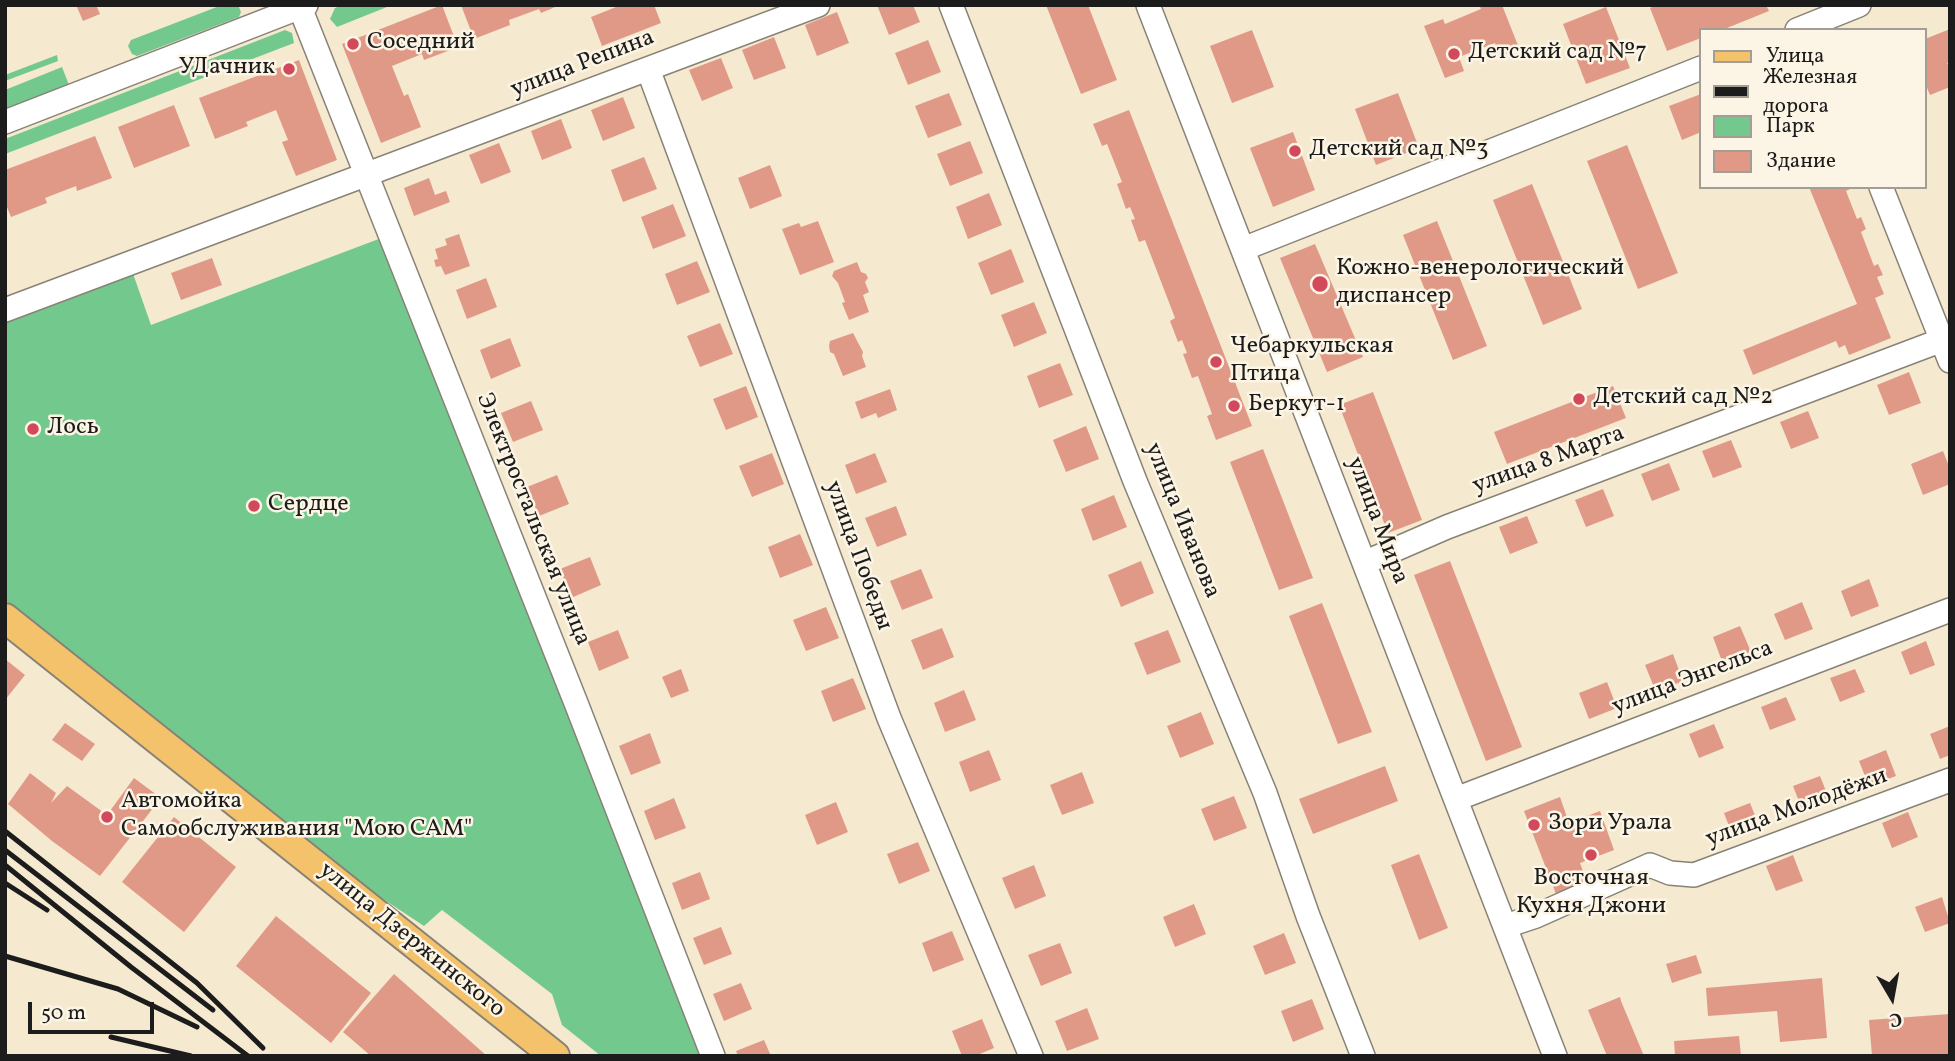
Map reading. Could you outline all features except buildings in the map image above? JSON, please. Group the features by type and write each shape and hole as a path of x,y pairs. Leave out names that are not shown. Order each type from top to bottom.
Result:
{"main road":[{"name":"улица Дзержинского","path":"5,618 555,1056"}],"street":[{"name":"улица Репина","path":"5,310 818,5"},
{"name":"улица Иванова","path":"951,5 1135,481 1265,793 1308,916 1363,1056"},
{"name":"улица Мира","path":"1148,5 1555,1056"},
{"path":"1812,22 1859,5"},
{"path":"5,122 302,6"},
{"name":"Электростальская улица","path":"302,6 713,1056"},
{"path":"1242,249 1700,68"},
{"name":"улица Победы","path":"648,69 889,718 1031,1056"},
{"path":"1882,189 1947,346"},
{"name":"улица 8 Марта","path":"1364,563 1447,527 1947,346"},
{"name":"улица Энгельса","path":"1456,799 1950,610"},
{"name":"улица Молодёжи","path":"1506,926 1536,916 1650,865 1670,873 1694,875 1950,780"}],"green space":[{"path":"222,5 238,5 241,12 239,17 137,56 132,54 128,46 131,40"},
{"path":"342,5 392,5 337,27 330,19 335,8"},
{"path":"285,30 292,33 294,43 5,154 5,139"},
{"path":"57,55 58,61 5,81 5,75"},
{"path":"62,67 69,85 5,109 5,90"},
{"path":"384,237 706,1056 601,1056 562,1025 552,994 442,910 424,926 377,895 5,600 5,315 131,268 151,325"}],"railway":[{"path":"5,831 197,983 263,1048"},
{"path":"5,850 213,1010"},
{"path":"5,865 131,967 248,1056"},
{"path":"5,883 47,910"},
{"path":"5,956 118,989 197,1027"},
{"path":"111,1037 191,1056"}],"place":[{"name":"Соседний","path":"353,44"},
{"name":"Детский сад №7","path":"1454,54"},
{"name":"УДачник","path":"289,69"},
{"name":"Детский сад №3","path":"1295,151"},
{"name":"Кожно-венерологический диспансер","path":"1320,284"},
{"name":"Чебаркульская Птица","path":"1216,362"},
{"name":"Детский сад №2","path":"1579,399"},
{"name":"Беркут-1","path":"1234,406"},
{"name":"Лось","path":"33,429"},
{"name":"Сердце","path":"254,506"},
{"name":"Автомойка Самообслуживания \"Мою САМ\"","path":"107,817"},
{"name":"Зори Урала","path":"1534,825"},
{"name":"Восточная Кухня Джони","path":"1591,855"}]}
